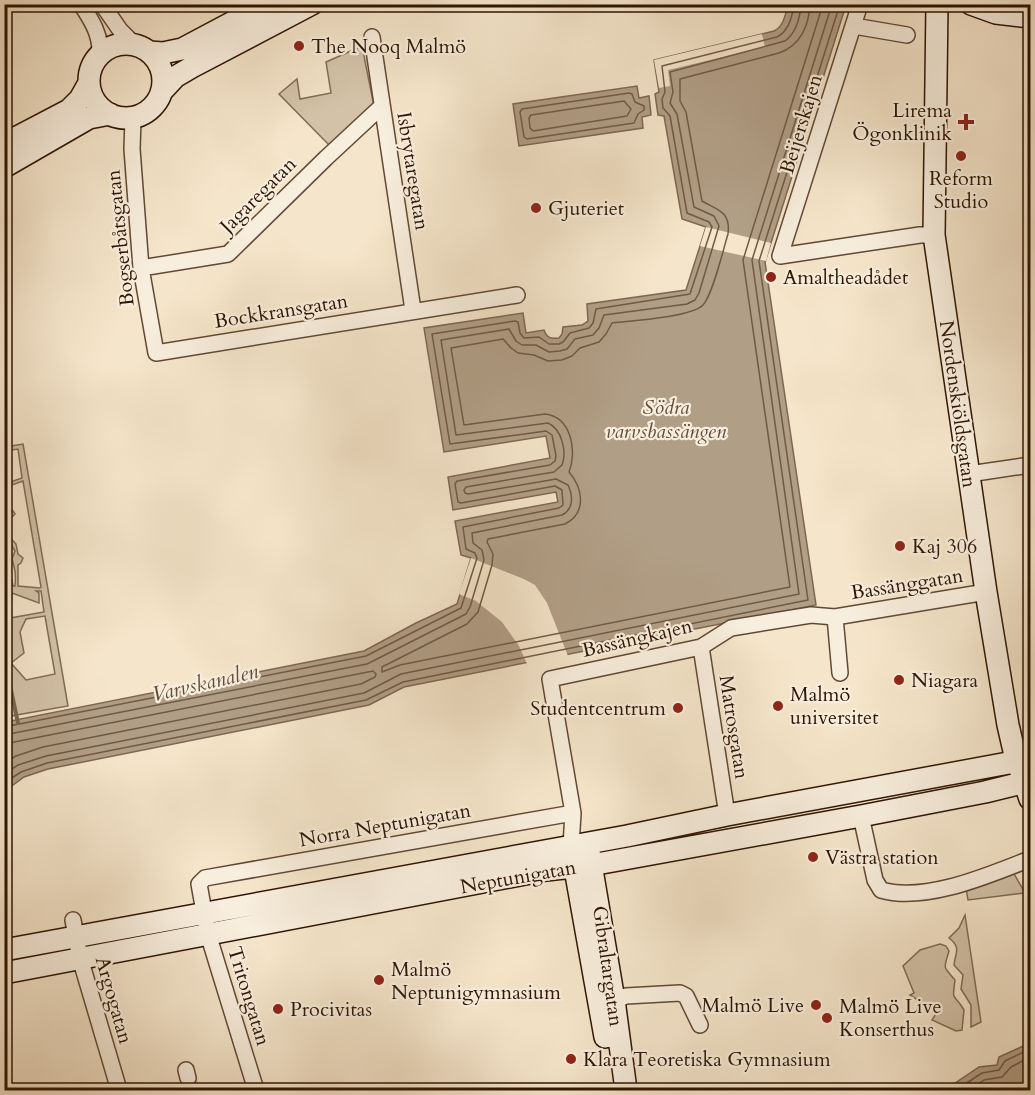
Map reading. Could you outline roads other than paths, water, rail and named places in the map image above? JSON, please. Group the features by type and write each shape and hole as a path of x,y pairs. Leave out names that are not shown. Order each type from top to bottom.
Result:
{"street":[{"path":"81,4 98,33 101,43 100,55"},
{"path":"102,4 120,30 160,67 163,76 162,91"},
{"path":"267,4 183,49 164,53 122,44 114,46 100,55 90,70 89,83 96,104 116,117 133,118 152,108 162,91 175,77 312,4"},
{"name":"Beijerskajen","path":"860,4 780,256 920,235 934,236"},
{"name":"Nordenskiöldsgatan","path":"937,4 934,236 986,592 1008,725 1024,760 1028,787"},
{"path":"971,4 996,13 1030,17"},
{"path":"854,26 907,35"},
{"name":"Isbrytaregatan","path":"372,37 413,310"},
{"path":"4,144 69,110 80,99 89,83"},
{"name":"Jagaregatan","path":"141,268 228,254 382,106"},
{"path":"4,167 89,118 110,114"},
{"name":"Bogserbåtsgatan","path":"133,118 132,149 141,268 156,353"},
{"name":"Bockkransgatan","path":"156,353 517,295"},
{"path":"969,474 1030,465"},
{"name":"Bassänggatan","path":"836,617 986,592"},
{"name":"Bassängkajen","path":"573,813 550,679 701,646 731,628 812,615 836,617"},
{"path":"836,617 840,673"},
{"name":"Matrosgatan","path":"701,646 727,815"},
{"name":"Neptunigatan","path":"4,973 80,958 206,923 579,844 1024,760"},
{"name":"Neptunigatan","path":"4,950 74,928 206,923 583,866 1028,787"},
{"path":"573,813 579,844"},
{"name":"Norra Neptunigatan","path":"205,878 573,813"},
{"path":"861,816 875,880 881,890 895,894 939,890 1030,859"},
{"name":"Gibraltargatan","path":"579,844 607,1003 626,1090"},
{"name":"Tritongatan","path":"205,878 199,884 206,923 256,1090"},
{"name":"Argogatan","path":"74,928 80,958 119,1090"},
{"path":"607,1003 629,996 680,993 686,996 700,1025"},
{"name":"Gibraltargatan","path":"607,1003 614,1090"}],"water":[{"name":"Södra varvsbassängen","path":"788,5 846,5 765,262 816,605 404,687 369,705 48,769 24,777 5,791 5,722 364,651 457,604 471,558 461,555 455,521 558,502 556,492 453,510 448,477 550,458 546,436 444,452 424,328 523,313 526,333 544,330 549,337 559,338 563,327 582,325 588,321 587,304 686,290 706,227 682,219 664,116 658,115 655,94 659,92 654,60 774,31 782,23"},
{"path":"637,86 639,98 649,96 651,115 642,117 643,128 519,146 513,104"},
{"path":"1030,1043 1030,1090 945,1090 979,1067 997,1065 999,1057"}],"waterway":[{"path":"4,657 18,723"}],"tunnel":[{"path":"188,1078 193,1090"}],"place":[{"name":"The Nooq Malmö","path":"299,46"},
{"name":"Lirema Ögonklinik","path":"966,122"},
{"name":"Reform Studio","path":"961,156"},
{"name":"Gjuteriet","path":"536,208"},
{"name":"Amaltheadådet","path":"771,277"},
{"name":"Kaj 306","path":"900,546"},
{"name":"Niagara","path":"899,680"},
{"name":"Malmö universitet","path":"778,706"},
{"name":"Studentcentrum","path":"678,708"},
{"name":"Västra station","path":"813,857"},
{"name":"Malmö Neptunigymnasium","path":"379,980"},
{"name":"Malmö Live","path":"816,1005"},
{"name":"Procivitas","path":"278,1009"},
{"name":"Malmö Live Konserthus","path":"827,1018"},
{"name":"Klara Teoretiska Gymnasium","path":"571,1059"}],"water label":[{"name":"Varvskanalen","path":"205,683"}]}
